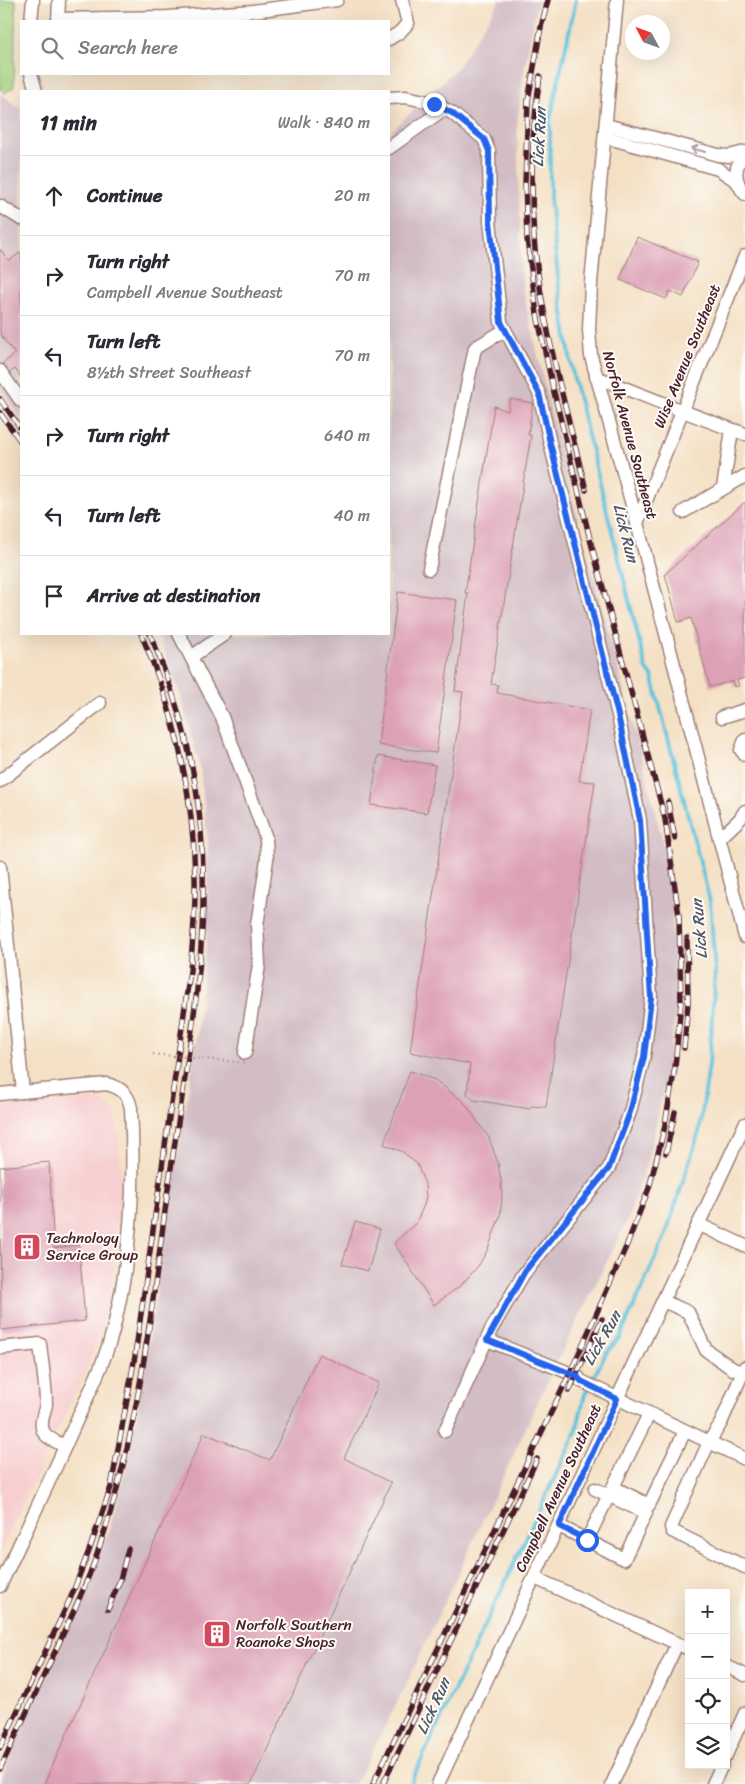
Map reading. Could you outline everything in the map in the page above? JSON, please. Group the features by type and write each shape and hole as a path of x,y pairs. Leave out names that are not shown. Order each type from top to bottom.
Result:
{"street":[{"path":"31,20 33,0"},
{"path":"58,0 58,20 168,17 253,11 337,0"},
{"path":"390,38 400,32 408,23 402,0"},
{"name":"Norfolk Avenue Southeast","path":"617,0 589,315 591,356 637,523 719,838"},
{"path":"31,75 36,90"},
{"path":"390,98 406,97 434,104 452,113 484,139 489,151 490,221 501,322 539,393 554,461 618,715 640,820 651,998 644,1057 633,1103 609,1168 525,1271 487,1340 445,1431"},
{"path":"390,147 444,109"},
{"path":"605,131 718,155 728,156 745,153"},
{"path":"605,131 718,169 738,182"},
{"path":"745,153 738,164 736,172 738,182 745,194"},
{"path":"0,206 20,218"},
{"name":"Wise Avenue Southeast","path":"637,523 745,256"},
{"path":"429,569 475,348 505,330"},
{"path":"0,371 20,400"},
{"path":"596,376 745,434"},
{"path":"724,488 732,430"},
{"path":"683,512 745,476"},
{"path":"180,635 222,717 266,838 267,859 257,925 259,966 246,1058"},
{"path":"191,657 224,635"},
{"path":"0,781 100,703"},
{"path":"722,717 745,710"},
{"path":"745,740 741,750 745,755"},
{"path":"745,811 733,826 719,838 745,937"},
{"path":"0,867 23,1092"},
{"path":"0,1094 107,1084 118,1087 129,1100 132,1134 133,1193 124,1276 115,1323 106,1351 66,1446 0,1586"},
{"name":"Campbell Avenue Southeast","path":"438,1784 745,1124"},
{"path":"698,1224 745,1246"},
{"path":"663,1301 688,1312 706,1350 734,1368 744,1370 721,1423 709,1442 671,1527 672,1531 745,1567"},
{"path":"487,1340 577,1376 581,1381 600,1391 745,1459"},
{"path":"0,1348 40,1344 46,1405 42,1417 42,1426 44,1433 50,1438 66,1446"},
{"path":"649,1414 614,1487 650,1505 685,1431"},
{"path":"559,1526 624,1559 646,1513 595,1489"},
{"path":"587,1540 609,1495"},
{"path":"534,1578 683,1646 612,1784"},
{"path":"730,1668 745,1675"},
{"path":"730,1746 745,1713"},
{"path":"713,1784 720,1769"}],"path":[{"path":"154,1054 246,1058"}],"shaded area":[{"path":"500,0 538,0 526,59 517,124 522,287 564,467 640,751 671,876 675,1019 664,1086 649,1155 628,1219 551,1374 405,1687 355,1784 0,1784 0,1780 77,1611 109,1531 132,1445 197,1037 207,935 208,843 200,768 178,687 158,635 390,635 390,133 458,67"},
{"path":"0,93 20,109 20,418 0,389"},
{"path":"93,1099 109,1105 115,1114 118,1126 122,1186 112,1285 101,1329 85,1372 0,1553 0,1107"}],"green space":[{"path":"0,0 16,0 14,87 5,93 0,89"}],"building":[{"path":"637,237 698,262 683,297 670,291 666,299 620,280"},
{"path":"0,249 9,261 20,253 20,376 15,369 7,374 1,365 15,354 0,334"},
{"path":"510,399 533,403 528,435 531,435 491,684 498,685 497,693 590,710 579,781 595,782 546,1107 531,1106 530,1109 474,1100 467,1094 470,1064 410,1052 463,692 455,691 468,593 465,593 494,406 508,411"},
{"path":"745,502 745,678 737,680 739,686 734,687 733,681 710,687 691,618 678,622 665,574"},
{"path":"398,592 457,600 436,753 378,745"},
{"path":"378,756 435,765 427,813 371,805"},
{"path":"410,1071 435,1080 464,1102 489,1138 498,1163 501,1181 500,1216 488,1249 479,1265 461,1285 434,1305 394,1243 416,1223 426,1197 425,1184 417,1164 403,1152 384,1144"},
{"name":"Technology Service Group","path":"49,1162 54,1248 79,1245 85,1321 1,1330 0,1167"},
{"path":"355,1222 380,1229 368,1271 342,1264"},
{"name":"Norfolk Southern Roanoke Shops","path":"319,1354 379,1383 344,1458 391,1483 251,1784 44,1784 204,1433 270,1460"}],"waterway":[{"name":"Lick Run","path":"410,1784 576,1432 585,1394 606,1353 620,1337 666,1234 699,1132 709,1065 715,971 710,901 652,676 646,668 573,375 559,287 550,198 550,119 576,0"}],"railway":[{"path":"373,1784 570,1373 626,1247 649,1188 664,1130 675,1067 681,1003 679,916 665,819 590,539 552,384 537,314 527,239 525,183 528,101 541,27 548,0"},
{"path":"540,76 535,116 532,177 537,270 555,365 586,490"},
{"path":"0,399 20,428"},
{"path":"0,413 20,441"},
{"path":"0,1748 71,1597 111,1487 135,1356 190,971 195,888 194,845 186,783 164,692 141,635"},
{"path":"0,1769 91,1572 124,1462 142,1374 195,1009 203,915 200,821 193,773 182,725 168,679 150,635"},
{"path":"668,802 675,839"},
{"path":"684,1048 688,1003 687,938"},
{"path":"666,1153 675,1112"},
{"path":"569,1391 602,1319"},
{"path":"383,1784 537,1459"},
{"path":"108,1609 120,1580 128,1549"}],"place":[{"name":"Technology Service Group","path":"27,1247"},
{"name":"Norfolk Southern Roanoke Shops","path":"217,1634"}],"route":[{"path":"434,104 452,113 484,139 489,151 490,221 501,322 539,393 618,715 640,820 651,998 644,1057 630,1112 609,1168 525,1271 487,1340 577,1376 581,1381 617,1399 559,1526 587,1540"}]}
